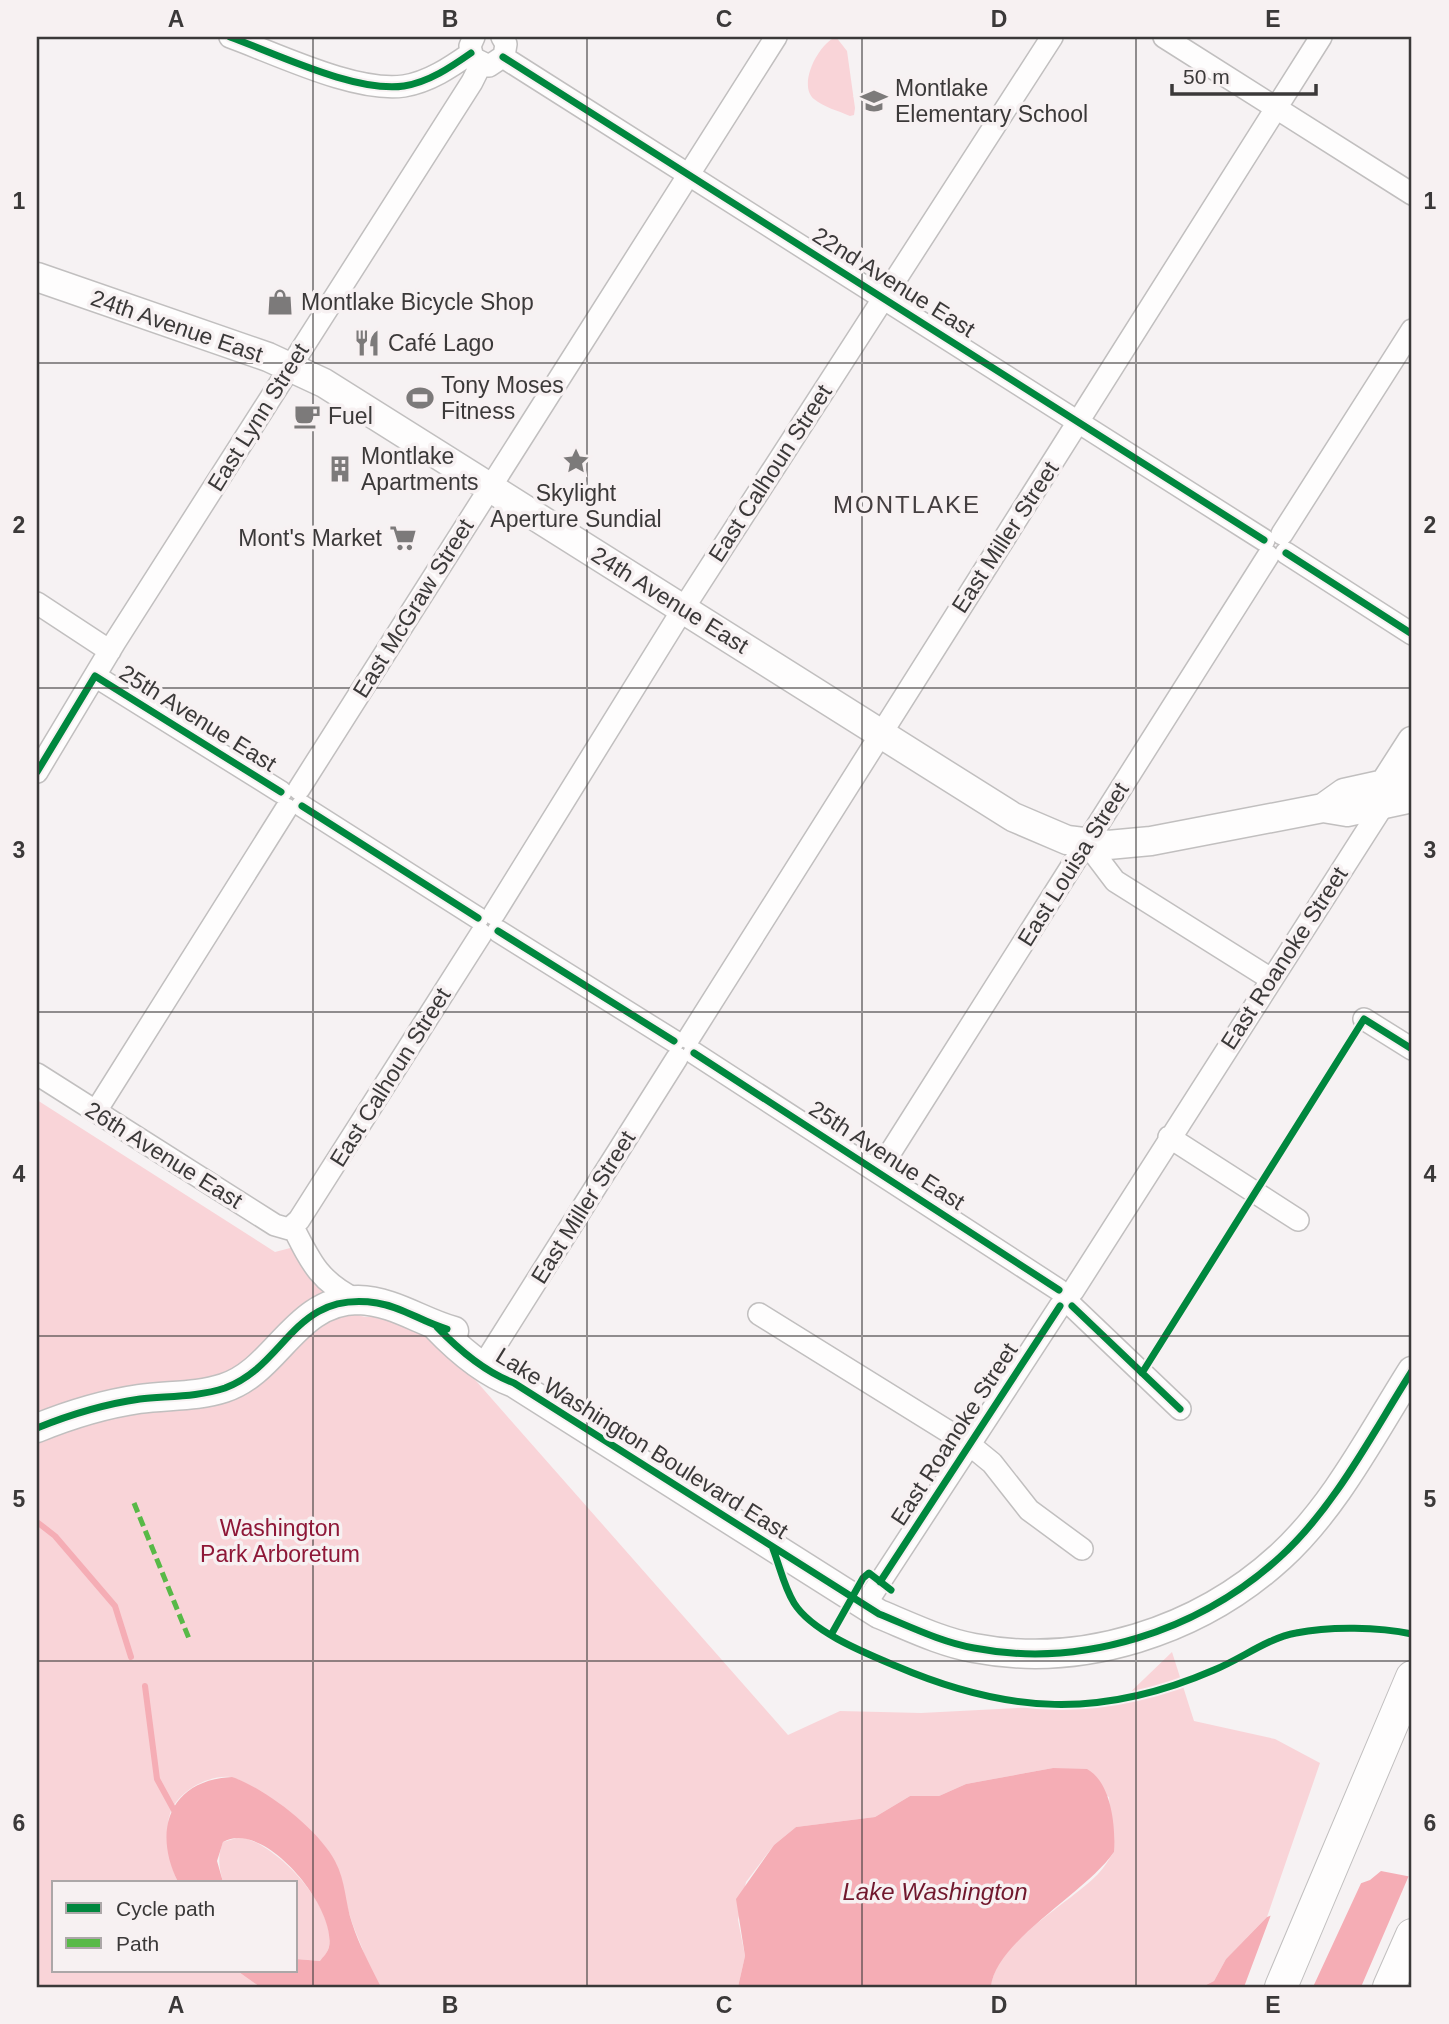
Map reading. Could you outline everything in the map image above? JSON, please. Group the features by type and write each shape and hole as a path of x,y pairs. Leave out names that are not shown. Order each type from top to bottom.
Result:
{"highway":[{"path":"1282,1987 1412,1677"},
{"path":"1373,1767 1412,1707"},
{"path":"1389,1987 1412,1935"}],"main road":[{"name":"24th Avenue East","path":"38,280 290,366 324,383 1030,827 1087,844 1130,844 1323,808 1344,793 1394,788 1412,798"},
{"path":"1394,788 1412,741"},
{"path":"37,1428 65,1416 138,1399 224,1388 265,1363 305,1319 336,1305 357,1300 408,1311 437,1326 457,1332 489,1356"},
{"name":"Lake Washington Boulevard East","path":"437,1326 451,1341 497,1376 514,1383 878,1610 930,1636 974,1648 1018,1654 1090,1650 1125,1643 1200,1611 1250,1582 1281,1556 1324,1505 1412,1371"},
{"name":"Lake Washington Boulevard East","path":"489,1356 514,1383"}],"street":[{"path":"230,37 355,83 381,87 405,86 431,78 475,51 495,64 503,47"},
{"name":"East McGraw Street","path":"96,1111 776,37"},
{"name":"East Calhoun Street","path":"296,1224 488,924 683,609 1052,37"},
{"path":"1164,37 1412,194"},
{"name":"East Miller Street","path":"489,1356 880,732 1321,37"},
{"name":"22nd Avenue East","path":"503,47 689,174 1412,634"},
{"name":"East Lynn Street","path":"37,772 110,651 472,82 475,51"},
{"name":"East Louisa Street","path":"878,1172 1412,330"},
{"name":"25th Avenue East","path":"37,603 110,651"},
{"name":"25th Avenue East","path":"95,677 684,1047 1066,1298 1180,1409"},
{"name":"East Roanoke Street","path":"878,1610 970,1445 1394,788"},
{"path":"1087,844 1115,881 1271,979"},
{"path":"1364,1019 1412,1049"},
{"name":"26th Avenue East","path":"37,1074 275,1225 289,1229 296,1224"},
{"path":"1169,1137 1298,1220"},
{"path":"296,1224 320,1276 333,1289 357,1300"},
{"path":"760,1314 970,1445 992,1464 1029,1510 1082,1549"}],"green space":[{"path":"836,37 847,51 855,108 854,115 850,116 826,107 809,93 812,65 823,47"},
{"name":"Washington Park Arboretum","path":"37,1100 275,1252 294,1247 321,1288 339,1305 363,1317 379,1317 411,1327 455,1352 452,1361 470,1374 788,1735 840,1711 921,1713 1057,1706 1099,1699 1118,1704 1172,1652 1194,1721 1275,1739 1320,1763 1267,1917 1226,1959 1214,1981 1202,1987 991,1987 996,1970 1005,1955 1035,1925 1098,1874 1114,1852 1109,1797 1053,1768 966,1784 939,1796 910,1796 875,1817 796,1827 774,1845 746,1882 738,1920 745,1956 738,1987 367,1987 365,1958 328,1850 311,1832 266,1797 239,1780 221,1777 194,1786 179,1799 170,1814 169,1849 178,1881 52,1881 52,1972 239,1972 260,1987 37,1987"},
{"path":"240,1837 254,1842 270,1851 301,1880 324,1914 329,1931 328,1951 321,1961 298,1959 298,1881 223,1881 219,1862 223,1842"}],"water":[{"name":"Lake Washington","path":"1053,1768 1087,1769 1102,1784 1113,1818 1114,1852 1101,1868 1008,1952 996,1970 991,1987 738,1987 745,1956 736,1899 774,1845 796,1827 875,1817 910,1796 939,1796 966,1784"},
{"path":"232,1777 245,1782 275,1800 317,1836 335,1861 355,1931 381,1987 260,1987 239,1972 298,1972 298,1959 320,1961 327,1953 328,1930 322,1911 310,1890 277,1854 258,1843 240,1838 223,1842 217,1861 223,1881 178,1881 170,1863 167,1844 167,1827 172,1811 181,1798 194,1787 211,1780"},
{"path":"1381,1871 1412,1877 1412,1987 1202,1987 1214,1981 1226,1959 1267,1917 1370,1880"}],"pier":[{"path":"1410,1873 1412,1987 1361,1987"},
{"path":"1363,1879 1313,1987 1244,1987 1272,1912"}],"waterway":[{"path":"37,1522 55,1536 115,1606 131,1657"},
{"path":"145,1686 157,1779 175,1812"}],"marked path":[{"path":"134,1503 190,1641"}],"cycle path":[{"path":"230,37 317,71 363,84 385,87 422,81 448,69 471,53"},
{"path":"503,57 1264,540"},
{"path":"1286,553 1412,634"},
{"path":"37,772 95,676 281,792"},
{"path":"302,806 478,918"},
{"path":"498,931 674,1041"},
{"path":"1142,1373 1364,1019 1412,1049"},
{"path":"694,1053 1059,1290"},
{"path":"37,1428 74,1414 114,1404 194,1395 225,1388 246,1377 263,1363 308,1318 327,1308 349,1302 386,1305 447,1329"},
{"path":"880,1582 1060,1306"},
{"path":"1072,1306 1180,1409"},
{"path":"437,1327 482,1366 514,1383 879,1614 950,1642 1015,1653 1056,1653 1097,1648 1137,1638 1176,1624 1248,1583 1280,1557 1318,1516 1352,1469 1412,1371"},
{"path":"773,1549 794,1603 802,1614 826,1632 870,1655 937,1682 977,1694 1016,1701 1093,1703 1132,1697 1214,1670 1275,1639 1296,1633 1354,1628 1412,1634"},
{"path":"831,1635 863,1578 869,1573 891,1590"}],"place":[{"name":"Montlake Elementary School","path":"874,101"},
{"name":"Montlake Bicycle Shop","path":"280,302"},
{"name":"Café Lago","path":"367,343"},
{"name":"Tony Moses Fitness","path":"420,398"},
{"name":"Fuel","path":"307,416"},
{"name":"Skylight Aperture Sundial","path":"576,461"},
{"name":"Montlake Apartments","path":"340,469"},
{"name":"Mont's Market","path":"403,538"}],"district":[{"name":"MONTLAKE","path":"907,505"}]}
